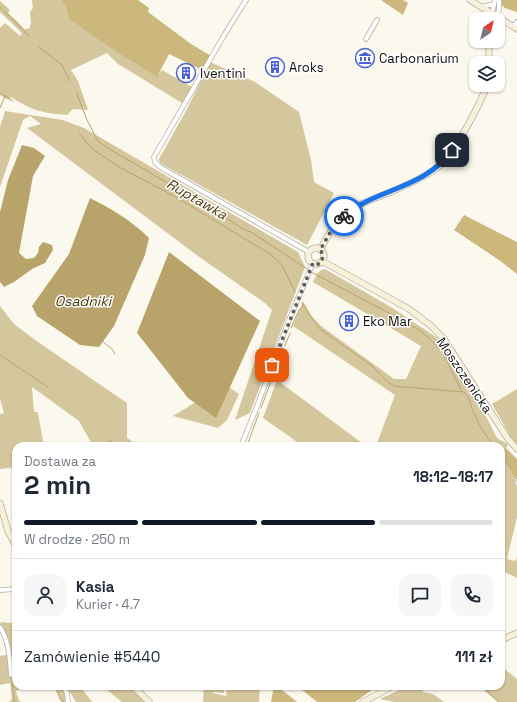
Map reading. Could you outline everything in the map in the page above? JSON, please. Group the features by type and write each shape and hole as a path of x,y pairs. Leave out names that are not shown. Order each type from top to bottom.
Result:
{"street":[{"path":"246,0 154,157 155,162 160,167 309,252"},
{"path":"470,0 488,12"},
{"path":"496,12 499,9 499,0"},
{"path":"481,7 494,2 493,12"},
{"path":"366,39 377,20"},
{"path":"505,21 516,26"},
{"path":"320,250 331,231 340,219 347,213 364,203 424,176 444,161 476,109 484,92"},
{"path":"309,252 313,249 320,250"},
{"path":"243,442 274,359 312,266 322,261 323,254 320,250"},
{"path":"309,252 308,258 312,266"},
{"name":"Moszczenicka","path":"322,261 409,309 430,325 444,339 508,439 517,449"},
{"path":"0,503 8,531 12,538"},
{"path":"0,590 12,589"},
{"path":"0,627 8,649 11,676"},
{"path":"505,638 517,633"},
{"path":"65,690 68,702"},
{"path":"137,690 149,702"},
{"path":"363,702 386,690"}],"shaded area":[{"path":"32,0 61,0 69,9 157,76 162,70 192,87 182,103 118,64 107,53 71,70 78,81 88,110 73,109 67,115 51,113 32,108 11,97 9,100 0,95 0,28 5,23 20,36 22,33 0,12 0,1 10,10 8,13 24,29 29,29 31,23 30,12 33,8"},
{"path":"61,0 138,0 149,8 148,12 191,44 211,56 202,70 169,54 157,77 69,19 66,6"},
{"path":"381,0 403,0 408,3 403,15"},
{"path":"502,0 517,0 517,12 505,8 502,5"},
{"path":"210,62 255,82 299,112 311,160 314,182 334,193 307,245 160,163 159,159 187,109"},
{"path":"5,111 63,120 84,128 298,252 305,267 250,413 235,420 272,310 265,303 198,256 27,128 41,124 30,116 23,120 0,187 0,127"},
{"path":"464,215 517,242 517,274 454,230"},
{"path":"325,269 391,307 436,337 445,345 470,385 497,438 504,442 377,442 395,395 293,326 303,301 311,315 321,326 394,379 406,379 421,346 313,282 321,270"},
{"path":"0,306 14,324 127,403 127,438 133,442 91,442 79,421 32,387 34,412 37,412 38,414 43,442 12,442 12,468 0,469 0,414 4,413 0,399"},
{"path":"277,380 361,442 297,442 263,418"},
{"path":"229,387 239,394 227,420 218,428 173,416 196,402"},
{"path":"517,389 517,444 512,439 492,404"},
{"path":"505,442 508,444 505,451"},
{"path":"506,448 517,459 517,478 505,460"},
{"path":"505,451 517,481 515,482 517,486 517,517 507,559 516,561 517,556 517,578 505,572"},
{"path":"0,622 12,622 12,690 18,690 16,691 19,701 22,702 9,702 12,699 10,683 0,685 0,656 11,654 7,637"},
{"path":"505,669 517,679 517,702 498,702 484,690 505,690"},
{"path":"56,690 64,690 67,696 65,702 61,702"},
{"path":"68,690 83,690 92,702 76,702"},
{"path":"107,690 132,690 145,702 122,702"},
{"path":"204,690 224,690 224,693 213,693 226,696 227,690 260,690 259,702 203,702"},
{"path":"273,690 282,690 297,702 271,702"},
{"path":"302,690 372,690 355,702 317,702"},
{"path":"399,690 423,690 423,692 433,694 444,702 394,702 380,699"}],"water":[{"path":"22,145 34,148 45,156 33,176 19,253 26,259 34,258 43,242 52,245 53,250 45,263 32,269 14,282 4,287 0,282 0,212 8,180"},
{"name":"Osadniki","path":"90,198 106,206 136,226 149,238 145,255 114,326 99,347 80,345 37,316 32,306 69,254"},
{"path":"169,252 260,321 216,418 188,398 137,333"}],"waterway":[{"path":"0,7 29,36"},
{"path":"39,47 62,65 70,81"},
{"name":"Ruptawka","path":"0,93 13,101"},
{"path":"77,94 87,120 98,141 245,230 251,232 309,270"},
{"path":"0,108 5,96"},
{"name":"Ruptawka","path":"79,133 91,148 119,167 174,196 270,254 282,265 295,292"},
{"path":"311,272 406,322 423,333 442,351 461,390"},
{"name":"Ruptawka","path":"302,303 320,329 371,365 394,386 464,392 482,429 492,442"},
{"path":"291,328 299,310 303,306"},
{"path":"285,346 290,333"},
{"path":"103,342 112,349 115,354"},
{"path":"275,371 282,352"},
{"path":"0,355 48,387"},
{"path":"261,408 273,376"},
{"path":"248,442 259,413"},
{"name":"Ruptawka","path":"505,460 517,479"},
{"path":"12,653 12,666"},
{"path":"13,690 14,702"},
{"path":"57,690 60,699 64,702"},
{"path":"486,690 499,702"}],"way so far":[{"path":"272,365 313,263 318,264 322,261 324,256 320,250 331,231 344,216"}],"place":[{"name":"Carbonarium","path":"365,58"},
{"name":"Aroks","path":"275,67"},
{"name":"Iventini","path":"186,73"},
{"name":"Eko Mar","path":"349,321"}],"route":[{"path":"344,216 358,205 424,176 438,167 452,150"}]}
